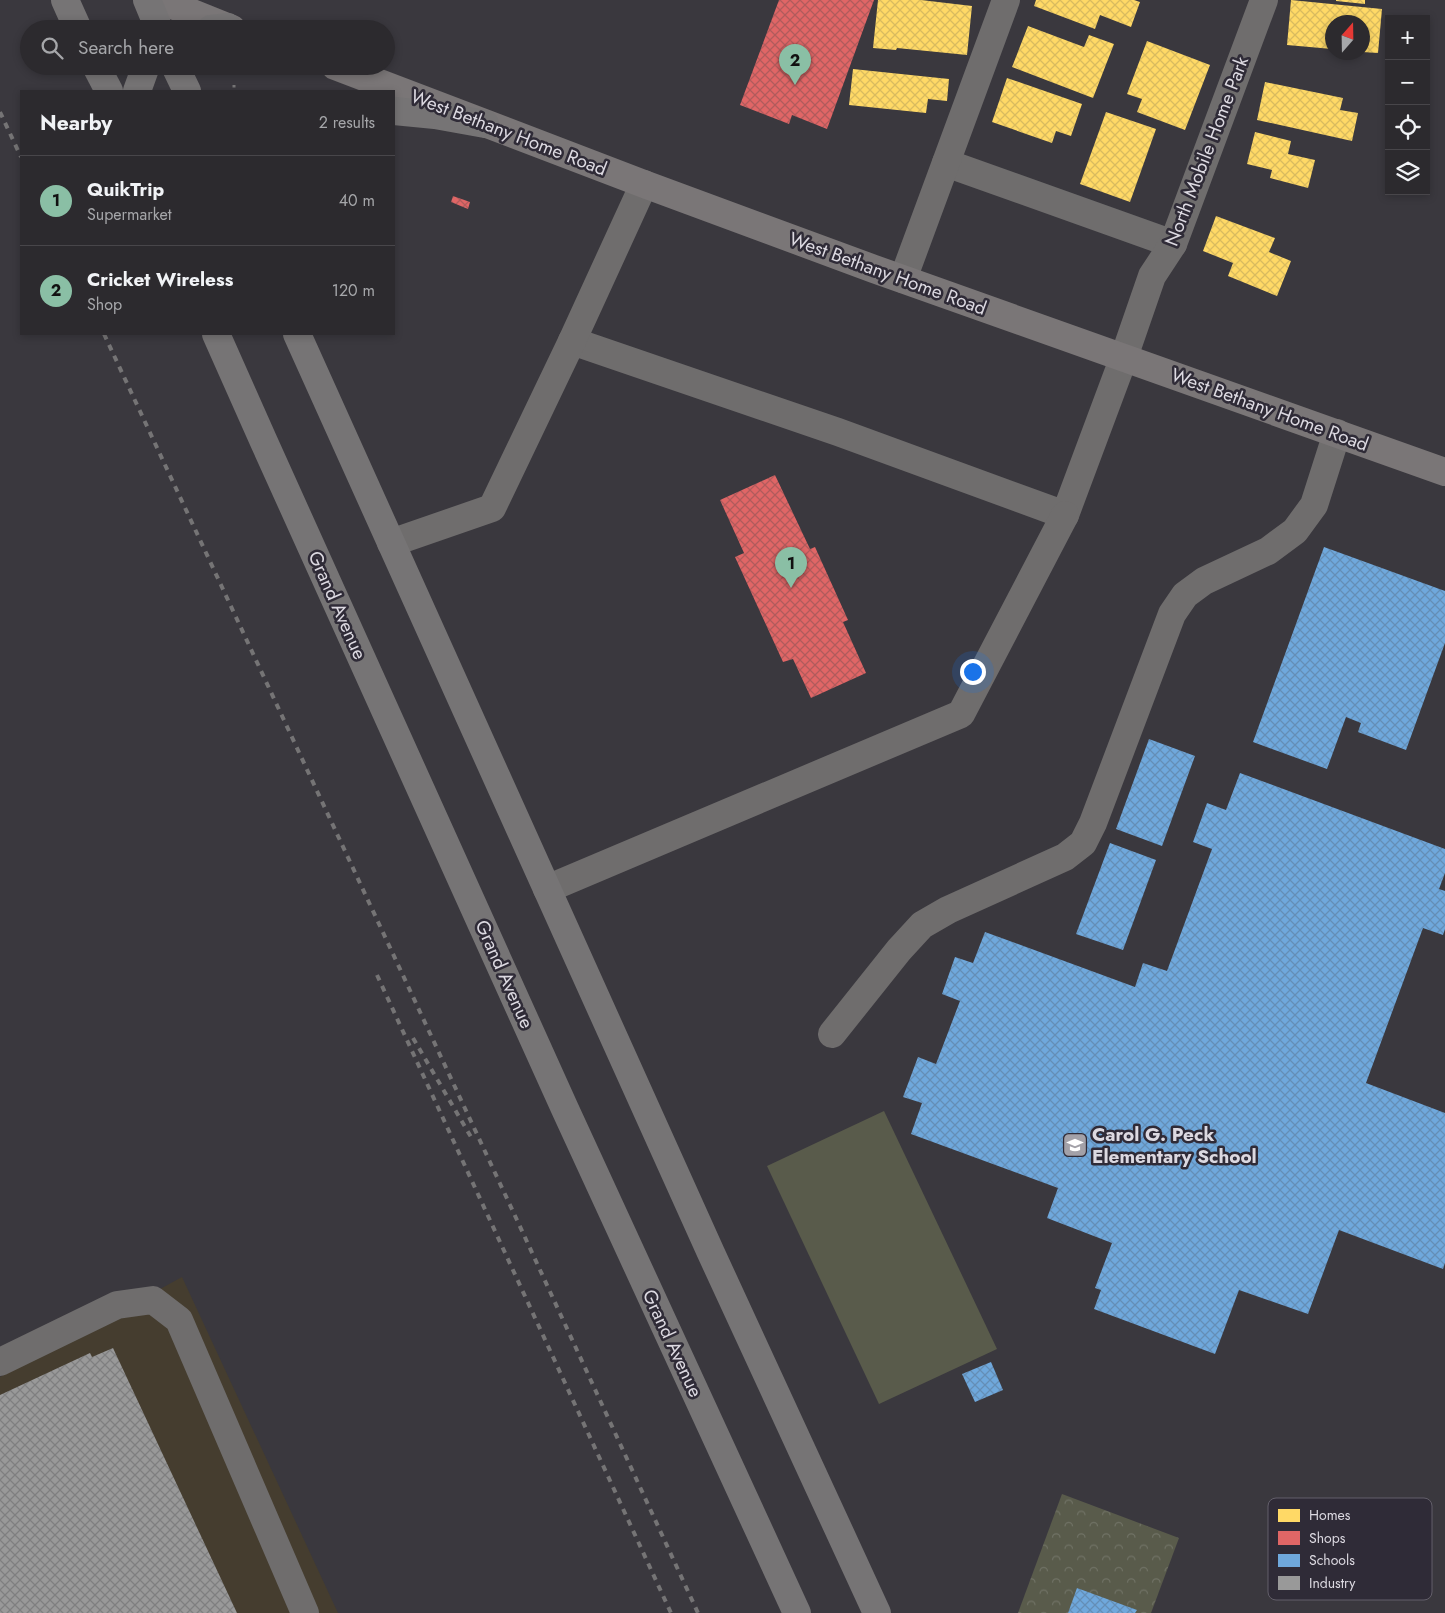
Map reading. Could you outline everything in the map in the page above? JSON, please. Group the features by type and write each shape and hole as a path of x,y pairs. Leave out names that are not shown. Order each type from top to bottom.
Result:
{"highway":[{"path":"65,0 74,20"},
{"path":"147,0 155,20"},
{"path":"100,75 108,90"},
{"path":"137,90 143,75"},
{"path":"179,75 187,90"},
{"path":"395,111 435,115 485,124"},
{"name":"Grand Avenue","path":"216,335 565,1109 798,1613"},
{"path":"297,335 711,1253 876,1613"}],"main road":[{"path":"160,0 206,20"},
{"name":"West Bethany Home Road","path":"358,75 644,184 902,279 1445,472"}],"lane":[{"path":"902,279 1006,0"},
{"name":"North Mobile Home Park","path":"547,889 961,714 1065,514 1124,357 1152,276 1173,244 1264,0"},
{"path":"946,163 1173,244"},
{"path":"391,543 492,508 644,184"},
{"path":"572,341 838,432 1065,514"},
{"path":"832,1034 899,950 922,925 948,910 1065,857 1083,843 1172,614 1185,595 1204,581 1268,550 1295,531 1314,505 1337,433"},
{"path":"0,1362 117,1305 153,1300 179,1320 305,1613"}],"path":[{"path":"234,85 234,90"}],"shaded area":[{"path":"182,1277 338,1613 0,1613 0,1377"}],"green space":[{"path":"884,1111 997,1349 879,1404 767,1166"},
{"path":"1062,1494 1179,1538 1151,1613 1018,1613"}],"building: Homes":[{"path":"878,0 921,0 972,6 967,55 897,48 896,50 873,48"},
{"path":"1036,0 1134,0 1140,2 1131,27 1100,15 1095,29 1034,6"},
{"path":"1291,0 1382,9 1378,53 1370,52 1370,15 1325,15 1325,48 1287,45"},
{"path":"1365,0 1365,4 1336,1"},
{"path":"1028,26 1084,47 1089,35 1114,44 1093,98 1012,67"},
{"path":"1147,41 1210,65 1185,130 1137,112 1142,99 1127,94"},
{"path":"853,69 949,79 947,101 928,99 926,113 849,105"},
{"path":"1007,78 1082,104 1071,136 1056,131 1052,143 992,122"},
{"path":"1265,82 1343,98 1340,110 1358,113 1352,141 1257,120"},
{"path":"1106,112 1156,129 1130,202 1080,184"},
{"path":"1255,132 1291,141 1288,154 1315,160 1308,188 1270,178 1272,170 1247,164"},
{"path":"1216,216 1275,238 1269,252 1291,261 1277,296 1228,276 1233,263 1203,251"}],"building: Shops":[{"path":"779,0 874,0 827,129 792,115 789,124 740,105"},
{"path":"453,196 470,202 468,209 451,202"},
{"path":"775,475 810,549 815,547 848,620 843,622 866,673 811,698 793,659 783,662 735,557 744,553 720,500"}],"building: Schools":[{"path":"1324,547 1445,591 1445,643 1406,750 1358,732 1361,723 1346,717 1327,769 1253,742"},
{"path":"1149,739 1195,756 1162,846 1116,829"},
{"path":"1240,773 1445,849 1445,873 1439,889 1445,891 1445,929 1443,935 1423,928 1366,1083 1445,1113 1445,1263 1443,1269 1339,1230 1308,1314 1239,1290 1215,1354 1094,1309 1101,1290 1095,1288 1112,1243 1047,1218 1058,1188 911,1134 922,1103 903,1097 918,1057 936,1064 960,1001 942,994 955,957 973,963 985,932 1135,987 1143,963 1167,971 1212,849 1193,842 1207,803 1226,810"},
{"path":"1110,843 1156,860 1123,950 1076,934"},
{"path":"991,1362 1003,1390 975,1402 962,1374"},
{"path":"1077,1588 1137,1610 1135,1613 1068,1613"}],"building: Industry":[{"path":"113,1348 237,1613 0,1613 0,1395 90,1353 92,1357"}],"railway":[{"path":"0,112 20,155"},
{"path":"104,335 698,1613"},
{"path":"377,975 671,1613"},
{"path":"413,1038 471,1137"}],"place":[{"name":"Cricket Wireless","path":"795,85"},
{"name":"QuikTrip","path":"791,588"},
{"name":"Carol G. Peck Elementary School","path":"1075,1145"}]}
